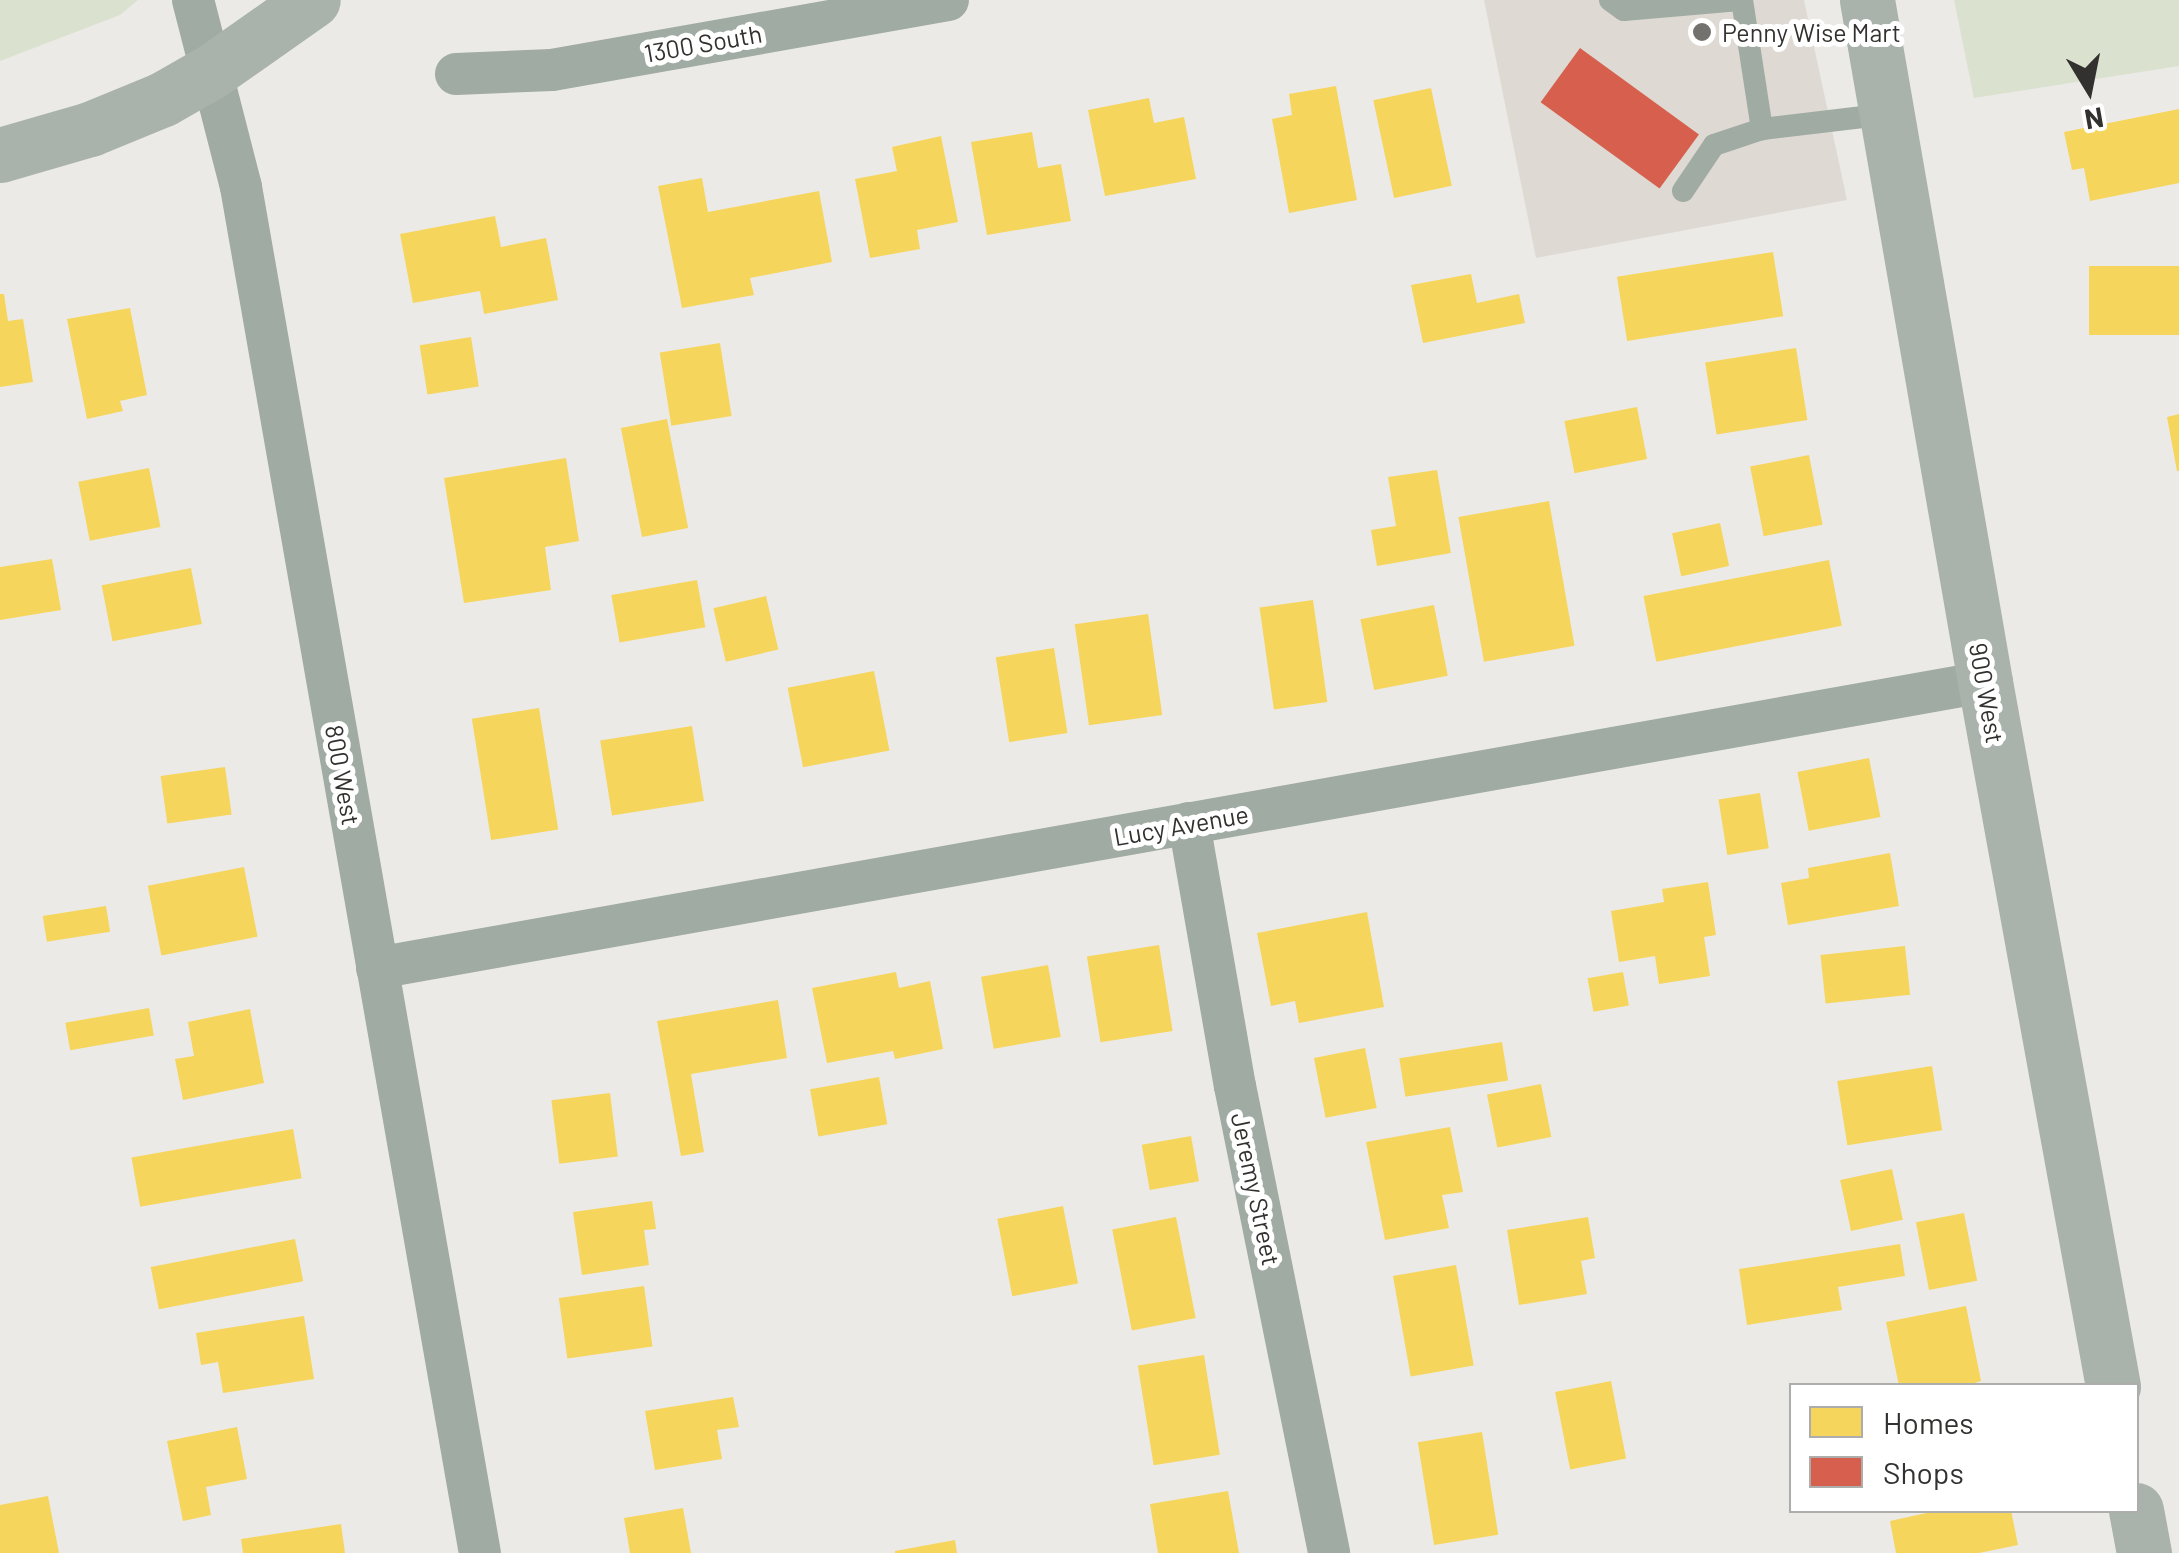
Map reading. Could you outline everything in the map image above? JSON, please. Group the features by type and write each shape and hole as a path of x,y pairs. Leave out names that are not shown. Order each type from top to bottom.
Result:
{"main road":[{"path":"0,155 127,115 212,71 312,0"},
{"name":"900 West","path":"1868,0 1984,682 2112,1383"},
{"path":"2137,1513 2144,1553"}],"street":[{"name":"800 West","path":"194,0 241,187 480,1553"},
{"name":"1300 South","path":"456,74 552,70 948,0"},
{"name":"Lucy Avenue","path":"376,968 1984,682"},
{"name":"Jeremy Street","path":"1189,823 1242,1122 1329,1553"}],"lane":[{"path":"1610,0 1624,10 1741,0 1762,128"},
{"path":"1683,192 1714,145 1762,128 1888,114"}],"shaded area":[{"path":"1484,0 1804,0 1847,200 1536,258"}],"green space":[{"path":"0,0 138,0 120,15 0,61"},
{"path":"1954,0 2179,0 2179,66 1974,98"}],"building: Homes":[{"path":"1336,86 1357,200 1289,213 1272,119 1292,115 1289,94"},
{"path":"1431,88 1452,186 1394,198 1373,100"},
{"path":"1149,98 1154,123 1184,117 1196,179 1105,196 1088,110"},
{"path":"2179,109 2179,183 2090,201 2084,168 2072,170 2064,132"},
{"path":"1032,132 1038,168 1061,164 1071,221 987,235 971,142"},
{"path":"941,136 958,222 917,230 920,249 870,258 855,179 897,171 892,147"},
{"path":"702,178 708,212 819,191 832,262 750,278 754,295 682,308 658,186"},
{"path":"495,216 501,247 546,238 558,300 484,314 480,291 413,303 400,234"},
{"path":"1773,252 1783,316 1627,341 1617,277"},
{"path":"2089,266 2179,266 2179,335 2089,335"},
{"path":"1471,274 1477,303 1519,294 1525,323 1423,343 1411,285"},
{"path":"0,294 4,294 8,321 23,319 33,382 0,387"},
{"path":"130,308 147,395 120,401 123,411 87,419 67,319"},
{"path":"471,337 479,386 427,395 420,345"},
{"path":"720,343 732,416 671,426 660,353"},
{"path":"1796,348 1807,420 1717,434 1705,362"},
{"path":"1637,407 1647,459 1574,473 1564,421"},
{"path":"2179,414 2179,471 2177,471 2167,417"},
{"path":"667,419 688,528 642,537 621,428"},
{"path":"1809,455 1823,525 1764,536 1750,466"},
{"path":"566,458 579,541 545,547 551,590 464,603 444,478"},
{"path":"149,468 160,527 90,541 78,482"},
{"path":"1437,470 1451,553 1377,566 1371,530 1396,526 1388,477"},
{"path":"1549,501 1575,646 1484,662 1458,517"},
{"path":"1720,523 1729,566 1681,576 1672,533"},
{"path":"52,559 61,610 0,620 0,567"},
{"path":"1829,560 1842,626 1656,662 1643,596"},
{"path":"191,568 202,624 113,641 102,585"},
{"path":"697,580 705,627 620,642 611,595"},
{"path":"766,596 778,650 726,662 713,608"},
{"path":"1313,600 1327,702 1274,710 1260,608"},
{"path":"1434,605 1448,676 1374,690 1360,619"},
{"path":"1148,614 1162,715 1089,725 1075,624"},
{"path":"1054,648 1067,733 1009,742 996,657"},
{"path":"874,671 889,751 803,767 788,688"},
{"path":"539,708 558,829 491,840 472,719"},
{"path":"692,726 704,801 612,816 600,741"},
{"path":"1869,758 1880,817 1809,831 1797,772"},
{"path":"225,767 232,815 167,824 161,776"},
{"path":"1760,793 1769,848 1727,855 1719,800"},
{"path":"1890,853 1899,906 1788,925 1781,883 1809,878 1808,868"},
{"path":"244,867 258,937 161,955 148,886"},
{"path":"1708,882 1716,935 1704,937 1710,976 1659,984 1655,956 1619,962 1611,911 1664,902 1662,889"},
{"path":"106,906 110,932 47,942 43,916"},
{"path":"1367,912 1384,1007 1299,1023 1295,1001 1271,1006 1257,933"},
{"path":"1159,945 1173,1031 1101,1042 1087,956"},
{"path":"1905,946 1910,995 1826,1004 1820,955"},
{"path":"1048,965 1061,1037 994,1049 981,977"},
{"path":"896,972 899,988 930,981 943,1049 895,1059 893,1051 827,1063 812,988"},
{"path":"1623,972 1629,1005 1593,1012 1588,978"},
{"path":"778,1000 787,1058 691,1074 704,1152 681,1156 657,1021"},
{"path":"149,1008 154,1036 70,1050 65,1023"},
{"path":"250,1009 264,1083 183,1100 175,1059 194,1056 188,1022"},
{"path":"1502,1042 1508,1081 1405,1097 1399,1058"},
{"path":"1365,1048 1377,1108 1326,1118 1314,1058"},
{"path":"1932,1066 1942,1130 1847,1145 1837,1081"},
{"path":"879,1077 887,1124 818,1136 810,1089"},
{"path":"1541,1084 1551,1137 1497,1148 1487,1094"},
{"path":"610,1093 618,1157 559,1164 551,1100"},
{"path":"1450,1127 1463,1192 1442,1195 1449,1228 1385,1240 1366,1142"},
{"path":"293,1129 302,1178 140,1207 131,1157"},
{"path":"1191,1136 1199,1181 1150,1190 1142,1145"},
{"path":"1892,1169 1903,1220 1851,1231 1840,1180"},
{"path":"652,1201 656,1229 644,1230 649,1265 582,1275 573,1212"},
{"path":"1063,1206 1078,1284 1012,1296 997,1219"},
{"path":"1964,1213 1977,1281 1929,1290 1916,1222"},
{"path":"1176,1217 1196,1318 1132,1331 1112,1229"},
{"path":"1588,1217 1595,1258 1581,1261 1587,1294 1519,1305 1507,1230"},
{"path":"295,1239 303,1281 159,1309 151,1267"},
{"path":"1900,1244 1905,1276 1838,1287 1842,1310 1747,1325 1739,1269"},
{"path":"1456,1265 1474,1365 1411,1377 1393,1276"},
{"path":"644,1286 652,1346 567,1358 559,1298"},
{"path":"1966,1306 1981,1381 1898,1383 1886,1322"},
{"path":"304,1316 314,1379 223,1393 218,1362 201,1365 196,1333"},
{"path":"1204,1355 1220,1455 1154,1465 1138,1365"},
{"path":"1611,1381 1626,1459 1570,1469 1555,1392"},
{"path":"733,1397 739,1427 717,1430 722,1459 655,1470 645,1411"},
{"path":"237,1427 247,1479 206,1487 211,1515 183,1521 167,1441"},
{"path":"1482,1432 1498,1535 1434,1545 1418,1442"},
{"path":"1228,1491 1239,1553 1158,1553 1150,1504"},
{"path":"48,1496 59,1553 0,1553 0,1505"},
{"path":"683,1508 691,1553 630,1553 624,1518"},
{"path":"1926,1513 2012,1513 2018,1545 1979,1553 1896,1553 1890,1521"},
{"path":"341,1524 345,1553 243,1553 241,1539"},
{"path":"955,1540 957,1553 895,1553 895,1551"}],"building: Shops":[{"path":"1580,48 1699,134 1660,189 1541,102"}],"place":[{"name":"Penny Wise Mart","path":"1702,32"}]}
